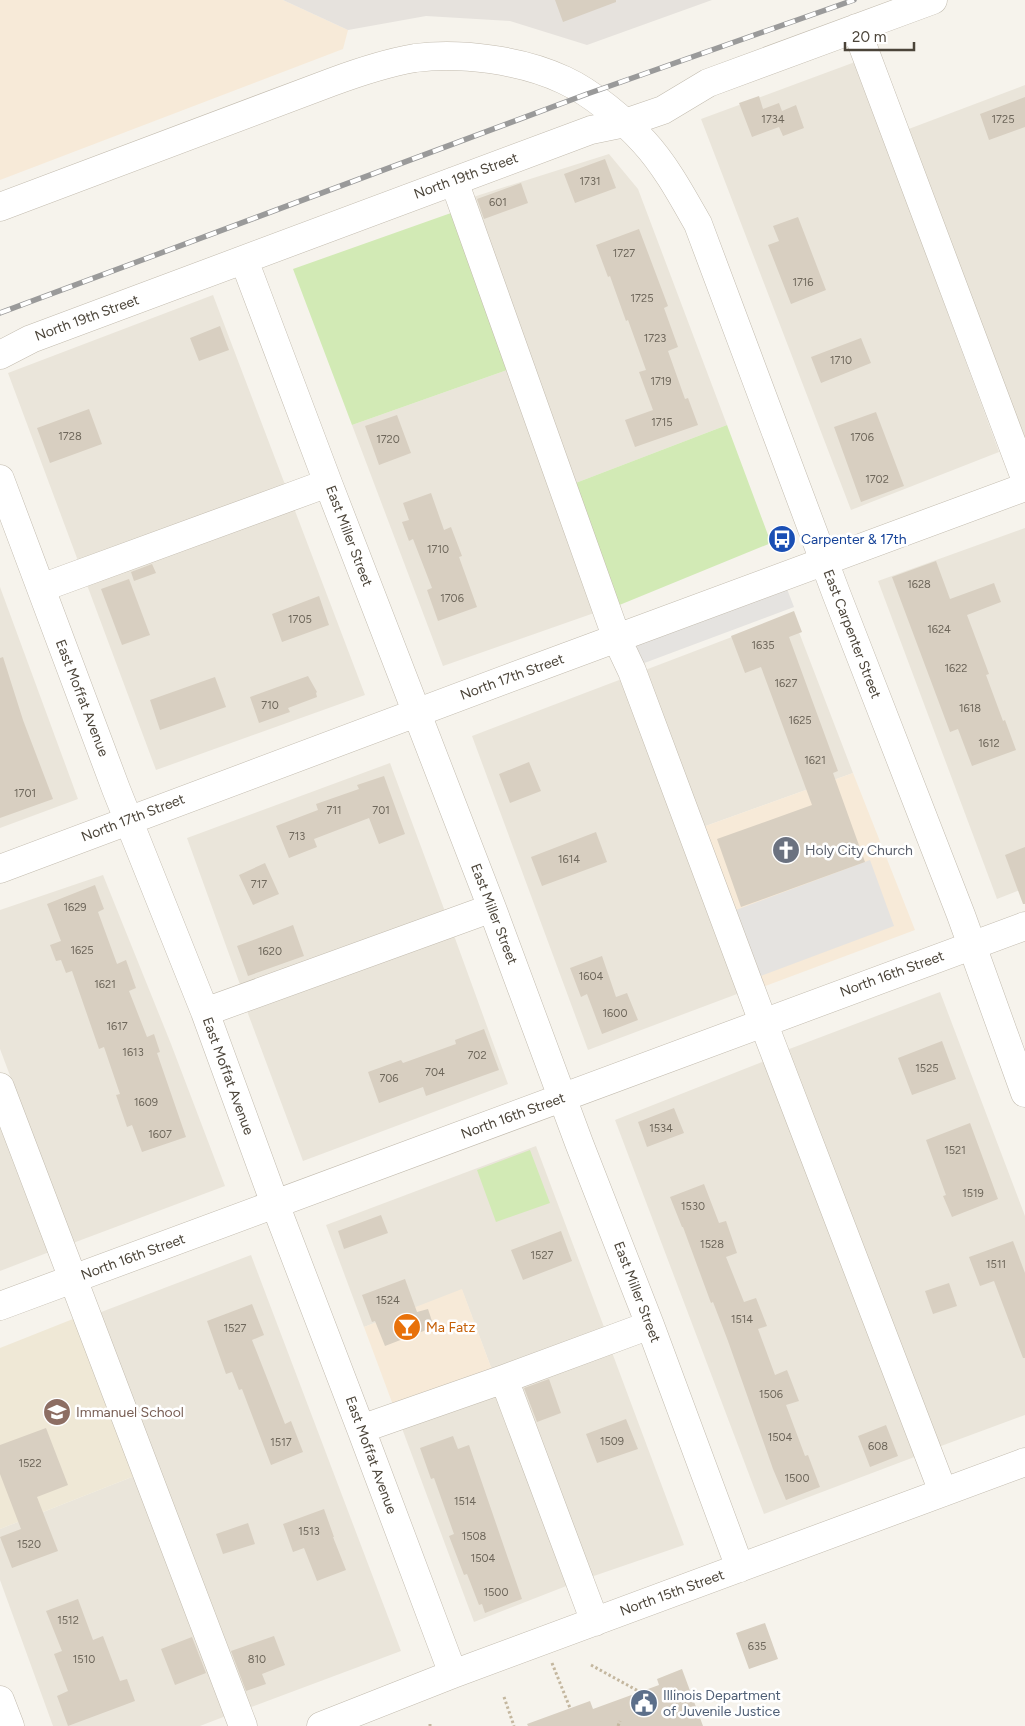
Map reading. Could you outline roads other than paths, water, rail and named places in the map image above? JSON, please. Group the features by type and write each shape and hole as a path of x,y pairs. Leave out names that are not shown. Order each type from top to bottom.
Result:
{"street":[{"name":"North 19th Street","path":"0,355 31,339 454,181 592,130 625,123 671,107 708,83 933,0"},
{"path":"856,28 1025,478"},
{"name":"East Carpenter Street","path":"0,206 332,82 363,71 417,58 452,56 503,62 534,69 563,80 588,94 625,123 645,142 666,170 698,224 824,561 972,946 1025,1093"},
{"path":"454,181 617,639 632,671 763,1022 943,1492"},
{"name":"East Miller Street","path":"244,260 492,908 562,1098 650,1324 740,1568"},
{"name":"East Moffat Avenue","path":"0,479 129,820 205,1012 275,1204 452,1674"},
{"path":"41,588 328,483"},
{"name":"North 17th Street","path":"0,869 417,711 617,639 1025,487"},
{"path":"205,1012 492,908"},
{"name":"North 16th Street","path":"0,1306 1025,926"},
{"path":"0,1087 243,1726"},
{"path":"361,1429 504,1379 650,1324"},
{"path":"504,1379 595,1622"},
{"name":"North 15th Street","path":"320,1726 452,1674 1025,1462"},
{"path":"0,1700 10,1726"}],"railway":[{"path":"0,313 587,94 854,0"}],"place":[{"name":"Carpenter & 17th","path":"782,539"},
{"name":"Holy City Church","path":"786,850"},
{"name":"Ma Fatz","path":"407,1327"},
{"name":"Immanuel School","path":"57,1412"},
{"name":"Illinois Department of Juvenile Justice","path":"644,1703"}]}
